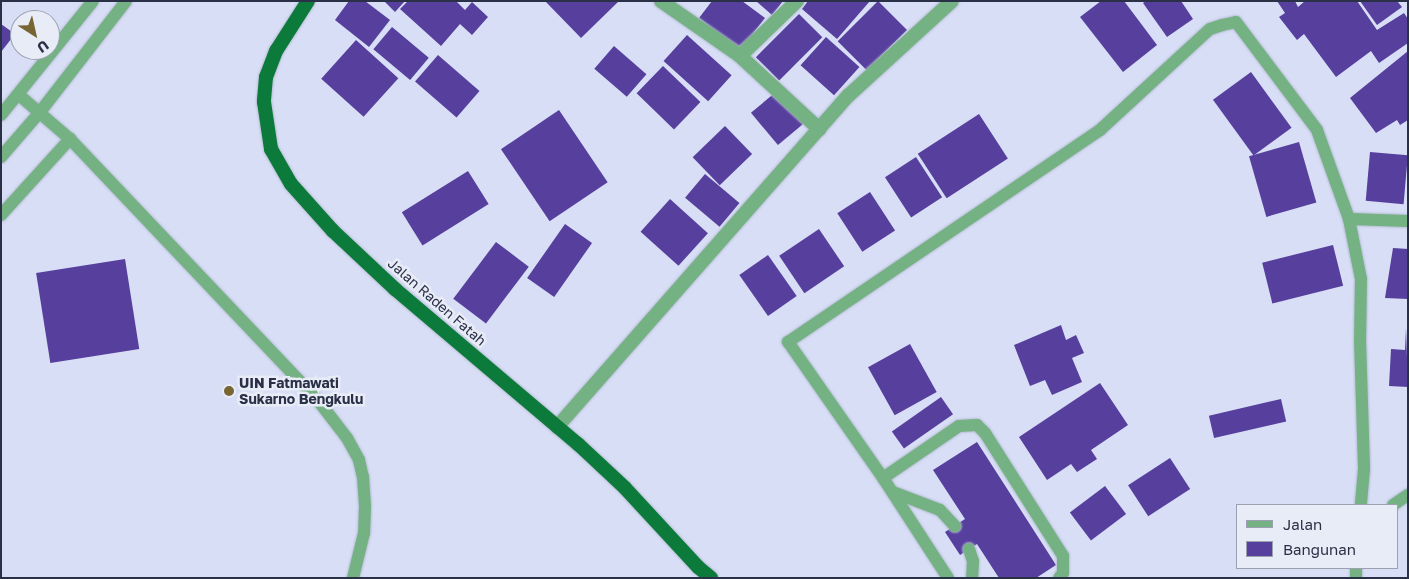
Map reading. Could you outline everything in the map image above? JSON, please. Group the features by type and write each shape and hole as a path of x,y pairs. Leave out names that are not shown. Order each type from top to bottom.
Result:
{"highway":[{"name":"Jalan Raden Fatah","path":"308,1 276,52 266,78 264,102 271,149 291,184 333,231 395,289 557,426 625,488 711,578"}],"street":[{"path":"661,1 740,56 819,130"},
{"path":"740,56 797,1"},
{"path":"557,426 856,89 952,1"}],"lane":[{"path":"1,115 93,1"},
{"path":"1,157 40,112 126,1"},
{"path":"948,578 893,492 788,342 1100,130 1210,29 1236,22 1317,130 1349,219 1361,279 1360,340 1364,469 1361,504"},
{"path":"19,95 70,139 317,399 347,438 359,460 363,477 365,507 364,533 353,578"},
{"path":"1,215 70,139"},
{"path":"1349,219 1408,220"},
{"path":"883,478 959,426 977,425 985,433 1063,556 1064,566 1059,578"},
{"path":"893,492 940,510 955,526"},
{"path":"1394,504 1408,495"},
{"path":"970,549 973,561 972,578"}],"building":[{"path":"349,1 365,1 390,20 369,47 335,20"},
{"path":"384,1 405,1 395,12"},
{"path":"408,1 456,1 465,10 472,2 488,17 472,35 460,24 441,46 400,9"},
{"path":"545,1 619,1 581,38"},
{"path":"712,1 742,1 765,18 740,50 699,18"},
{"path":"756,1 783,1 772,15"},
{"path":"808,1 870,1 837,39 802,9"},
{"path":"878,1 907,30 867,70 838,41"},
{"path":"1101,1 1124,1 1157,45 1123,72 1080,17"},
{"path":"1146,1 1181,1 1193,19 1167,37 1143,3"},
{"path":"1277,1 1295,1 1298,7 1305,1 1357,1 1377,30 1404,13 1408,19 1408,43 1379,63 1371,51 1336,77 1304,34 1297,40 1279,17 1285,13"},
{"path":"1360,1 1397,1 1402,7 1377,25"},
{"path":"799,14 822,37 779,80 756,57"},
{"path":"1,24 10,30 10,40 1,52"},
{"path":"392,27 429,58 410,80 373,49"},
{"path":"687,35 732,75 708,101 664,61"},
{"path":"826,37 859,67 834,95 801,65"},
{"path":"356,40 398,78 364,117 321,79"},
{"path":"614,46 646,74 627,97 594,69"},
{"path":"1408,51 1408,120 1400,125 1397,120 1376,133 1350,98"},
{"path":"438,55 480,91 457,117 415,81"},
{"path":"663,66 700,102 674,129 637,93"},
{"path":"1251,72 1292,128 1254,155 1213,100"},
{"path":"777,91 804,123 778,145 751,113"},
{"path":"559,110 608,182 550,221 501,149"},
{"path":"979,114 1008,158 947,198 918,154"},
{"path":"725,126 752,154 720,185 693,157"},
{"path":"1299,142 1316,203 1266,217 1249,156"},
{"path":"1370,152 1408,155 1404,204 1366,201"},
{"path":"916,157 942,197 911,217 885,177"},
{"path":"468,171 489,204 423,245 402,212"},
{"path":"705,174 739,203 720,227 685,198"},
{"path":"870,192 895,231 862,252 837,213"},
{"path":"670,199 708,233 678,266 641,232"},
{"path":"565,224 592,243 554,297 527,278"},
{"path":"819,229 844,266 804,293 779,256"},
{"path":"496,242 529,267 486,323 453,299"},
{"path":"1333,245 1343,286 1272,303 1262,263"},
{"path":"1393,248 1408,249 1408,299 1385,298"},
{"path":"768,255 797,296 768,316 739,275"},
{"path":"125,259 139,349 50,363 36,273"},
{"path":"1061,325 1066,340 1076,335 1084,353 1072,358 1082,382 1052,395 1045,380 1030,386 1014,345"},
{"path":"1406,328 1408,387 1389,386 1391,349 1405,350"},
{"path":"910,344 937,392 895,415 868,367"},
{"path":"1100,383 1128,425 1091,450 1097,459 1077,472 1071,464 1047,480 1019,437"},
{"path":"941,397 953,414 904,449 892,431"},
{"path":"1281,399 1286,421 1214,438 1209,416"},
{"path":"977,442 1056,565 1036,578 999,578 977,544 960,555 945,532 965,519 933,470"},
{"path":"1170,458 1190,489 1148,516 1128,485"},
{"path":"1105,486 1126,514 1091,540 1070,512"}],"place":[{"name":"UIN Fatmawati Sukarno Bengkulu","path":"229,391"}]}
